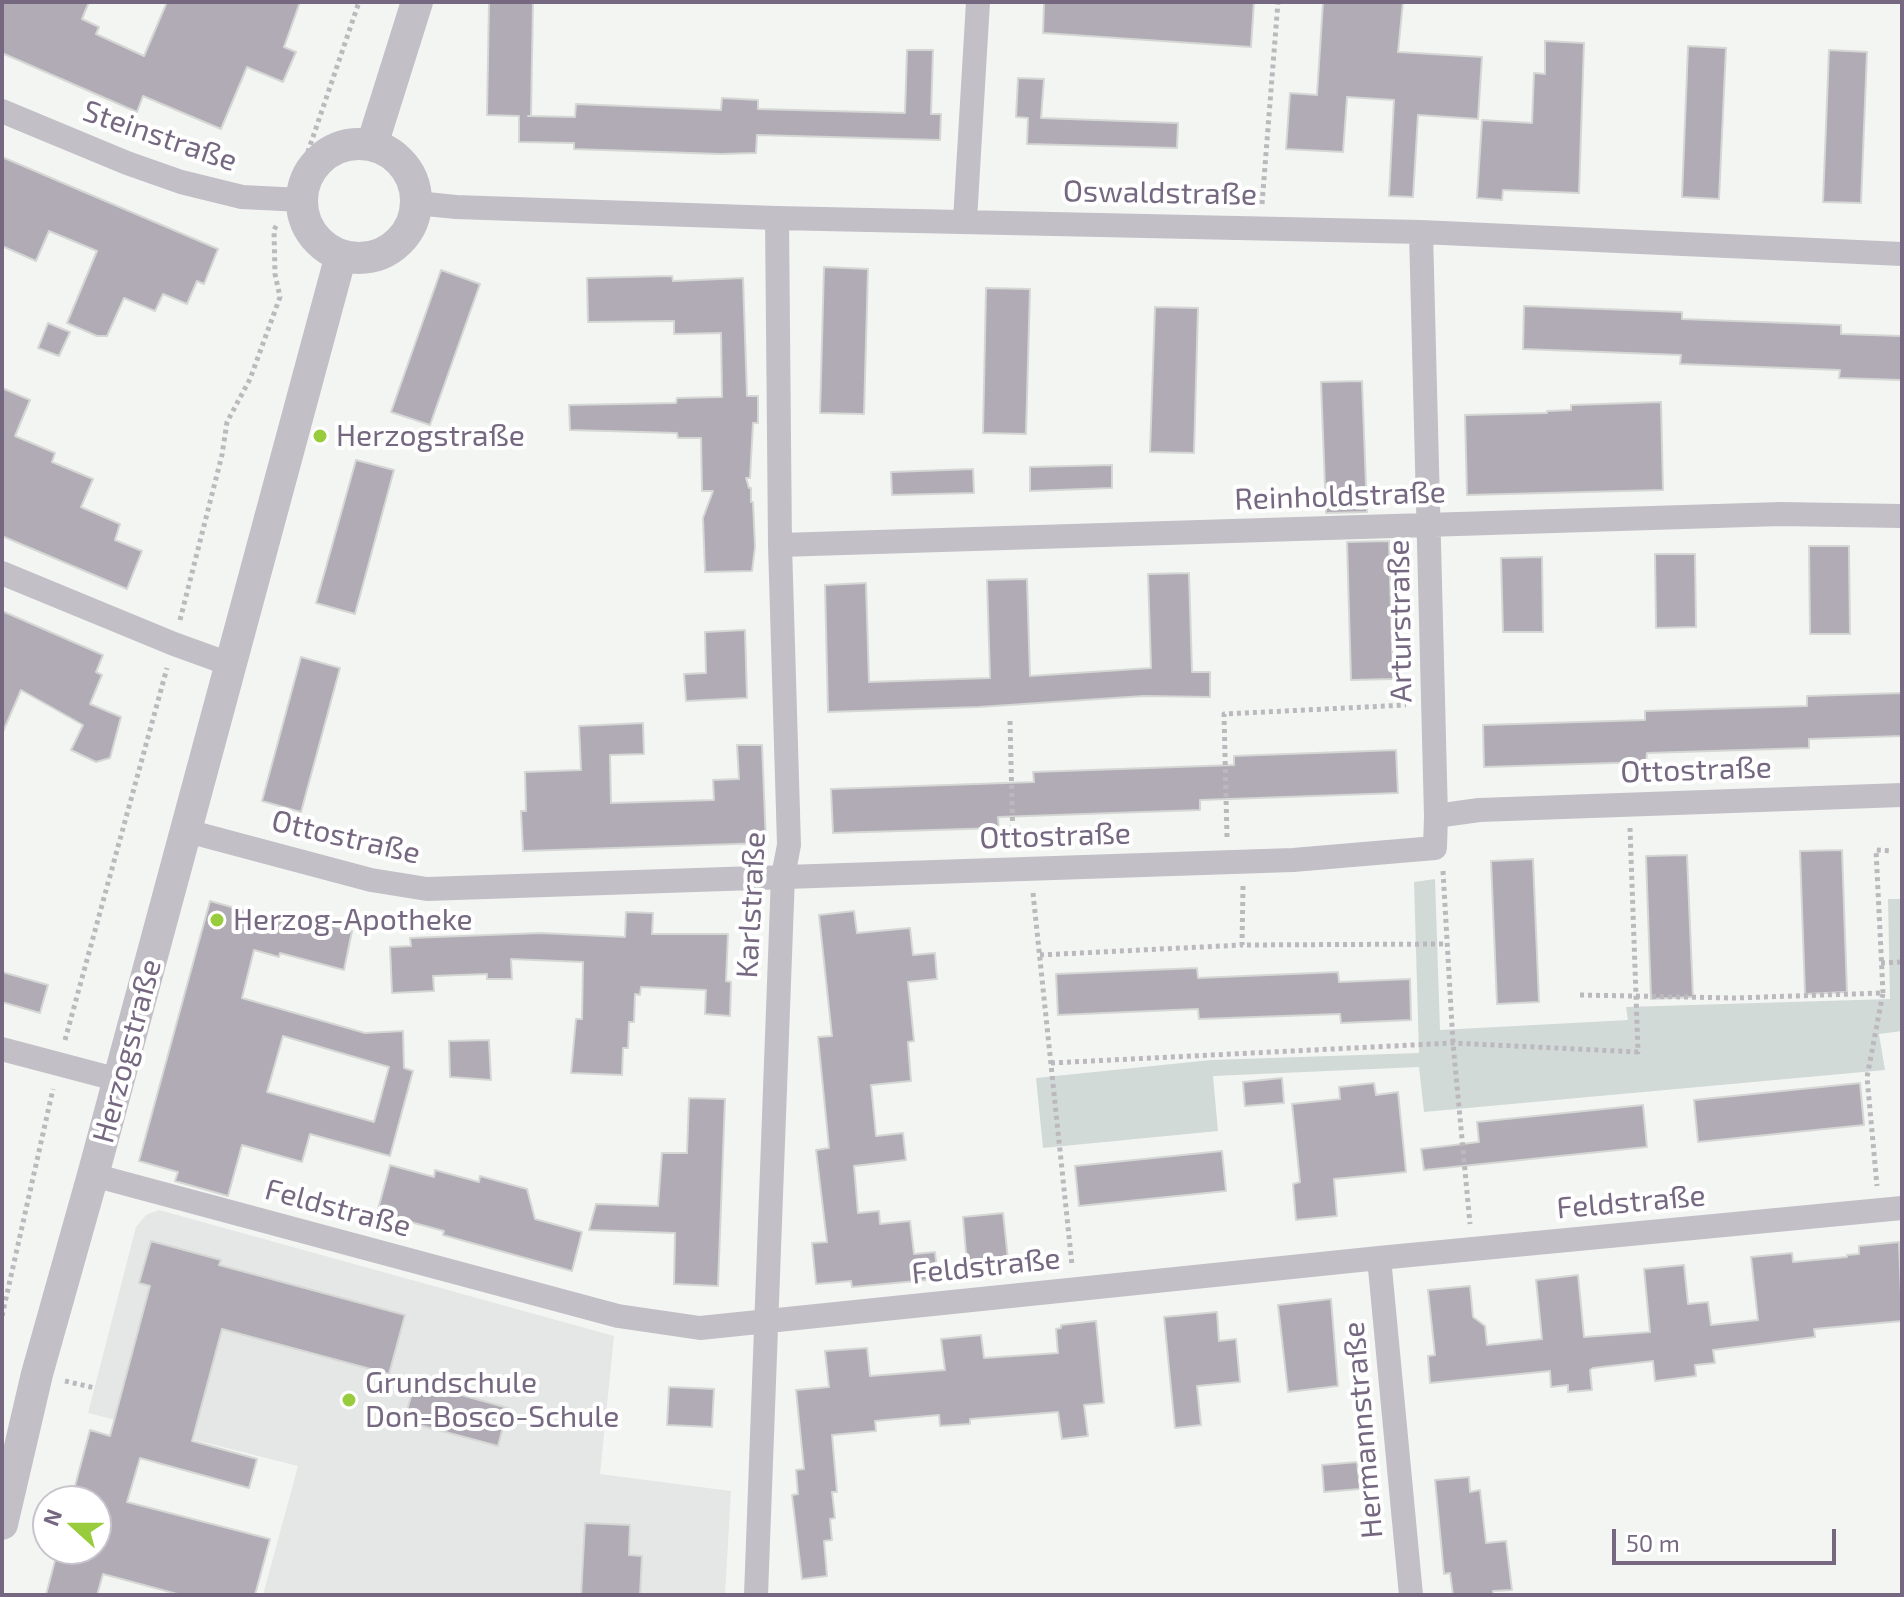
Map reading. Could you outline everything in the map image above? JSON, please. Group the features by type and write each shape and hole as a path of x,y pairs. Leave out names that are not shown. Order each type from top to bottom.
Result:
{"street":[{"path":"372,145 417,2"},
{"path":"965,220 978,2"},
{"name":"Steinstraße","path":"2,111 181,182 242,197 302,200"},
{"path":"354,143 372,145 389,151 403,163 412,179 415,214 408,231 394,246 377,255 357,258 341,255 321,244 309,228 302,209 303,190 310,171 322,157 336,148 354,143"},
{"name":"Oswaldstraße","path":"416,203 777,218 1421,232 1902,254"},
{"name":"Karlstraße","path":"756,1595 783,876 789,845 780,545 777,218"},
{"name":"Arturstraße","path":"1421,232 1436,816"},
{"name":"Herzogstraße","path":"2,1524 8,1469 93,1175 341,255"},
{"name":"Reinholdstraße","path":"780,545 1781,514 1902,516"},
{"path":"2,573 232,665"},
{"name":"Ottostraße","path":"1436,816 1479,810 1902,795"},
{"path":"1435,848 1436,816"},
{"name":"Ottostraße","path":"187,831 371,880 427,889 1293,860 1435,848"},
{"path":"2,1049 119,1080"},
{"name":"Feldstraße","path":"93,1175 618,1316 700,1328 1891,1209"},
{"name":"Hermannstraße","path":"1379,1258 1411,1595"}],"path":[{"path":"1260,228 1278,2"},
{"path":"1242,945 1224,714 1434,703"},
{"path":"1010,721 1022,869 1040,955 1075,1289"},
{"path":"1051,1063 1453,1043 1638,1052 1629,804"},
{"path":"1435,848 1442,866 1453,1043 1472,1249"},
{"path":"1891,1209 1867,1077 1883,993 1876,850 1892,851"},
{"path":"1040,955 1242,945 1447,944"},
{"path":"1881,963 1902,962"},
{"path":"1580,995 1734,998 1883,993"}],"shaded area":[{"path":"1435,879 1440,1030 1628,1020 1626,1007 1890,999 1888,899 1902,899 1902,1031 1879,1034 1885,1070 1424,1112 1419,1067 1213,1076 1218,1131 1043,1148 1036,1078 1211,1060 1419,1053 1414,882"},
{"name":"Grundschule Don-Bosco-Schule","path":"159,1210 614,1336 600,1474 731,1491 725,1595 263,1595 298,1466 88,1413 136,1227 146,1215"}],"building":[{"path":"2,2 89,2 82,19 99,27 96,34 144,56 167,2 300,2 284,47 296,52 283,82 247,67 221,129 143,96 137,112 2,53"},
{"path":"489,2 533,2 531,116 528,116 575,117 576,104 721,110 722,98 758,100 758,109 905,113 907,50 933,50 931,114 941,114 940,140 757,135 756,153 720,154 574,149 574,143 519,142 519,116 487,115"},
{"path":"1044,2 1254,2 1251,47 1043,33"},
{"path":"1323,2 1403,2 1398,52 1482,57 1478,119 1418,115 1413,197 1389,196 1394,100 1347,97 1343,152 1286,149 1290,93 1317,95"},
{"path":"1545,41 1584,43 1579,193 1503,190 1502,200 1477,198 1482,120 1532,123 1534,73 1545,74"},
{"path":"1688,46 1726,48 1719,199 1682,197"},
{"path":"1829,50 1867,52 1861,203 1823,202"},
{"path":"1018,78 1044,79 1041,118 1178,123 1177,148 1027,144 1028,118 1016,117"},
{"path":"2,157 218,249 204,284 197,281 187,304 163,294 155,311 124,298 107,336 97,336 67,323 97,251 49,231 36,261 2,246"},
{"path":"824,267 868,269 864,414 820,413"},
{"path":"441,270 480,284 430,425 391,412"},
{"path":"672,276 673,281 743,278 747,396 758,396 758,423 753,423 750,478 746,478 753,502 755,547 752,571 705,572 703,518 713,491 702,491 701,438 678,438 677,433 570,430 569,405 676,403 677,398 722,397 721,333 674,334 674,321 588,322 587,278"},
{"path":"986,288 1030,289 1026,434 983,433"},
{"path":"1524,306 1682,312 1682,319 1841,325 1841,334 1902,336 1902,380 1839,378 1840,370 1680,364 1681,355 1523,349"},
{"path":"1155,307 1198,308 1194,453 1150,452"},
{"path":"48,323 70,332 59,356 38,348"},
{"path":"1362,381 1367,512 1326,513 1321,382"},
{"path":"2,388 30,400 15,436 55,453 52,462 93,479 81,507 120,524 115,540 142,551 127,589 2,536"},
{"path":"1661,402 1663,490 1467,495 1465,415 1547,413 1571,410 1571,405"},
{"path":"356,460 394,470 355,614 316,603"},
{"path":"1112,465 1112,488 1030,491 1030,467"},
{"path":"973,469 974,493 892,495 891,472"},
{"path":"1389,541 1393,679 1351,680 1347,542"},
{"path":"1809,546 1849,546 1850,634 1810,634"},
{"path":"1655,554 1695,554 1696,627 1656,628"},
{"path":"1542,557 1543,632 1503,632 1501,558"},
{"path":"1189,573 1192,672 1210,672 1210,697 1144,696 979,707 828,712 825,585 866,583 869,682 990,678 987,580 1027,579 1030,676 1151,668 1148,574"},
{"path":"2,611 103,655 96,672 102,675 90,704 121,717 110,758 96,762 71,750 83,725 21,690 2,734"},
{"path":"745,630 747,698 686,701 684,674 706,673 705,632"},
{"path":"301,657 340,668 301,812 262,801"},
{"path":"1902,693 1902,736 1809,739 1809,748 1647,753 1646,762 1484,767 1483,725 1645,720 1645,711 1807,706 1807,696"},
{"path":"643,723 644,754 610,755 611,803 714,800 713,780 739,779 737,745 762,745 766,843 523,851 521,811 526,811 525,772 581,770 579,726"},
{"path":"1396,750 1398,793 1200,800 1200,810 998,817 999,828 833,833 831,789 1034,782 1033,772 1234,765 1234,756"},
{"path":"1842,850 1847,992 1805,994 1800,851"},
{"path":"1687,855 1693,997 1651,999 1646,856"},
{"path":"1533,859 1539,1002 1497,1004 1491,861"},
{"path":"210,901 288,923 291,915 352,931 344,970 280,953 279,957 254,950 242,998 365,1033 403,1031 404,1068 413,1071 390,1156 310,1134 302,1162 242,1145 228,1196 175,1181 178,1172 139,1161","holes":["283,1036 389,1067 374,1122 267,1092"]},
{"path":"854,911 857,933 910,928 913,955 935,953 937,979 908,982 914,1041 908,1042 911,1081 871,1085 876,1136 903,1133 906,1160 854,1166 858,1213 879,1211 880,1224 910,1221 914,1254 935,1252 938,1279 852,1287 851,1281 816,1284 812,1243 827,1242 816,1150 829,1148 818,1037 832,1036 819,915"},
{"path":"626,912 653,913 652,934 728,934 726,981 731,982 730,1016 705,1014 706,990 641,987 640,995 635,994 634,1022 629,1022 628,1048 623,1048 622,1075 571,1073 576,1019 582,1019 583,962 511,959 512,979 487,979 487,974 433,976 434,991 392,993 390,947 411,946 410,938 540,933 625,937"},
{"path":"1197,968 1198,978 1338,972 1339,982 1410,979 1411,1020 1341,1023 1340,1014 1199,1019 1198,1009 1058,1015 1056,974"},
{"path":"2,972 48,985 40,1013 2,1002"},
{"path":"489,1040 491,1080 450,1077 449,1041"},
{"path":"1282,1078 1284,1103 1245,1106 1243,1082"},
{"path":"1374,1083 1376,1095 1398,1092 1406,1172 1334,1179 1337,1216 1296,1220 1293,1184 1300,1182 1292,1104 1340,1099 1339,1087"},
{"path":"1860,1083 1864,1125 1698,1142 1694,1100"},
{"path":"689,1098 725,1099 718,1286 674,1284 675,1233 589,1230 596,1204 658,1206 662,1153 687,1153"},
{"path":"1643,1105 1647,1147 1424,1170 1421,1149 1479,1142 1477,1122"},
{"path":"1222,1151 1226,1191 1079,1206 1075,1166"},
{"path":"390,1165 434,1177 435,1170 479,1182 480,1176 527,1189 535,1219 582,1232 572,1271 377,1213"},
{"path":"1003,1213 1008,1259 967,1264 963,1217"},
{"path":"151,1241 221,1260 219,1265 405,1315 389,1374 222,1329 192,1441 257,1459 249,1488 140,1458 127,1502 270,1539 255,1595 181,1595 103,1574 97,1595 46,1595 54,1565 112,1565 112,1485 75,1485 90,1430 110,1436 150,1286 139,1283"},
{"path":"1899,1242 1902,1321 1814,1329 1815,1337 1713,1350 1715,1363 1695,1365 1696,1376 1655,1381 1653,1361 1593,1368 1590,1370 1592,1390 1568,1392 1568,1385 1551,1387 1550,1371 1430,1383 1428,1356 1435,1355 1428,1290 1470,1286 1473,1317 1485,1326 1487,1345 1542,1339 1536,1280 1578,1275 1584,1337 1650,1332 1644,1269 1684,1265 1688,1304 1708,1302 1711,1325 1758,1320 1751,1257 1792,1253 1793,1262 1847,1257 1859,1254 1859,1246"},
{"path":"1331,1299 1338,1386 1288,1392 1278,1305"},
{"path":"1217,1312 1219,1341 1236,1339 1240,1382 1197,1386 1201,1425 1175,1428 1164,1317"},
{"path":"1096,1321 1104,1403 1084,1405 1088,1436 1062,1439 1058,1412 970,1419 970,1424 940,1426 939,1415 875,1421 876,1431 832,1435 837,1492 832,1492 835,1518 830,1519 832,1540 824,1541 827,1576 802,1579 792,1495 798,1494 796,1470 804,1469 796,1390 829,1387 825,1351 867,1348 870,1376 945,1370 941,1339 981,1335 984,1358 1058,1353 1056,1329 1061,1325"},
{"path":"415,1382 508,1408 498,1446 404,1421"},
{"path":"669,1387 714,1389 712,1427 667,1425"},
{"path":"1357,1462 1360,1489 1324,1492 1322,1465"},
{"path":"1469,1477 1470,1492 1480,1490 1486,1543 1506,1541 1512,1590 1493,1591 1493,1595 1453,1595 1450,1573 1444,1574 1435,1480"},
{"path":"585,1523 630,1525 629,1555 642,1556 640,1595 581,1595"}],"place":[{"name":"Herzogstraße","path":"320,436"},
{"name":"Herzog-Apotheke","path":"217,920"},
{"name":"Grundschule Don-Bosco-Schule","path":"349,1400"}]}
